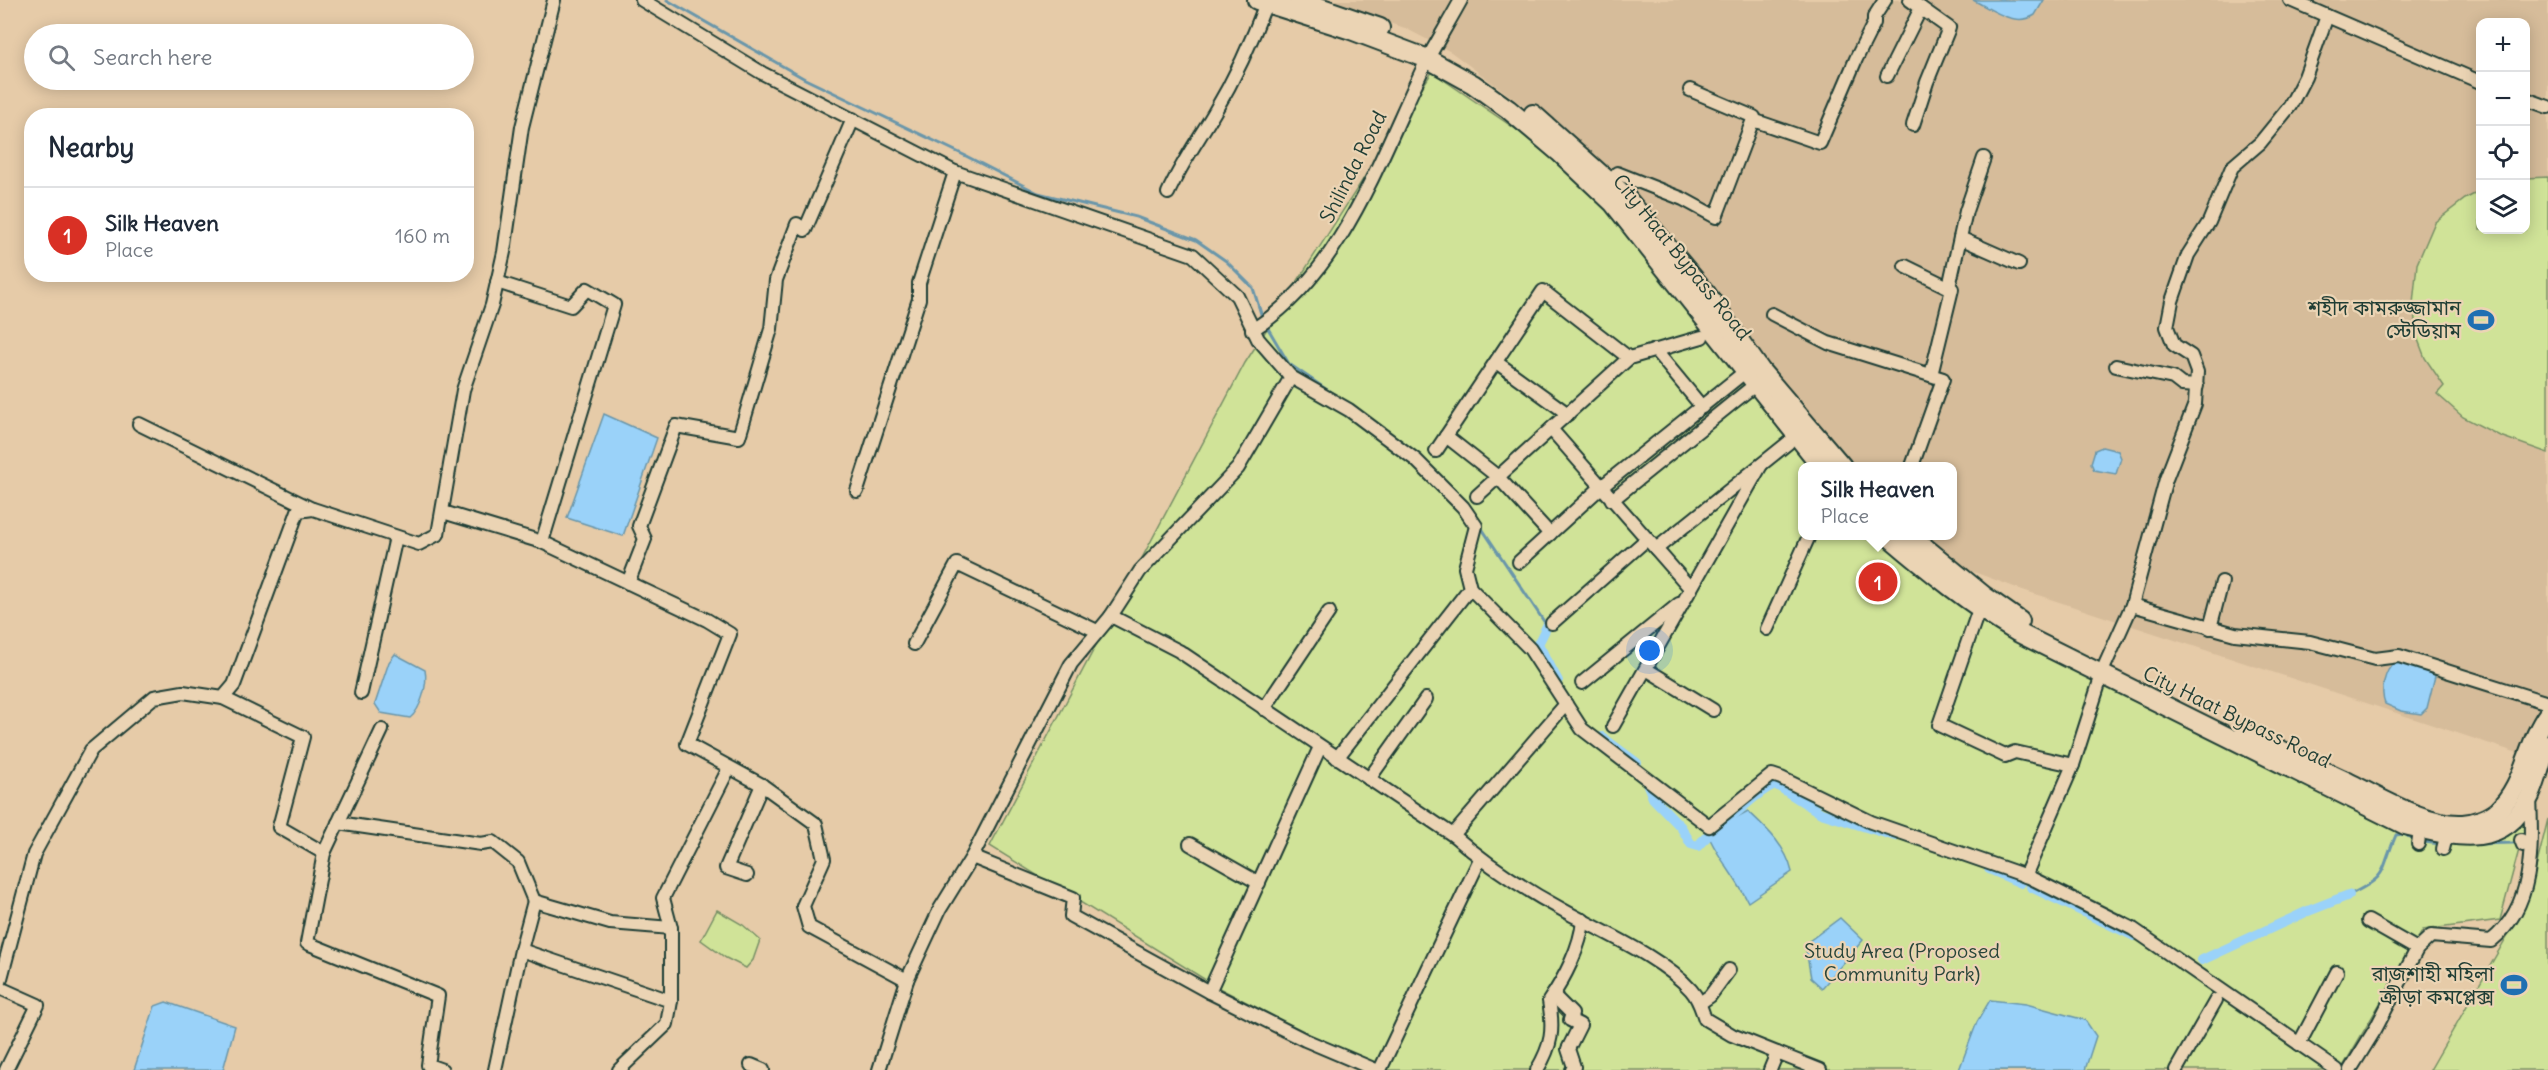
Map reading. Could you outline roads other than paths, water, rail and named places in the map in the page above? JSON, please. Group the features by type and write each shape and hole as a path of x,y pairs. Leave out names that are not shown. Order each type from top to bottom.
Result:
{"main road":[{"name":"City Haat Bypass Road","path":"1299,0 1356,19 1430,55 1508,109 1559,152 1613,203 1818,462"},
{"name":"City Haat Bypass Road","path":"1261,2 1430,55 1477,73 1515,99 1568,143 1624,195 1706,293 1761,371 1839,462"},
{"name":"City Haat Bypass Road","path":"1893,540 1979,609 2017,632 2104,670 2402,809 2432,820 2463,824 2486,819 2522,792 2546,754"},
{"name":"City Haat Bypass Road","path":"1916,540 1983,595 2023,623 2104,670"},
{"name":"City Haat Bypass Road","path":"2522,792 2534,740 2548,714"}],"street":[{"path":"139,424 314,509 419,544 438,534 463,390 497,282 504,252 522,127 554,0"},
{"path":"642,0 762,72 955,172 1193,255 1237,296 1254,328 1291,377 1349,410 1406,453 1462,507 1476,526 1465,568 1470,588 1530,649 1582,729 1709,826 1772,776 1781,778 1871,822 2025,876 2133,929 2337,1070"},
{"name":"Shilinda Road","path":"1254,328 1270,318 1296,295 1333,247 1367,191 1430,55 1461,0"},
{"path":"1753,120 1820,143 1874,23 1874,17 1885,0"},
{"path":"1910,0 1949,28 1927,82 1913,125"},
{"path":"2290,0 2476,80"},
{"path":"1168,193 1190,150 1214,113 1255,33 1261,2"},
{"path":"1887,76 1921,8"},
{"path":"2025,876 2073,765 2104,670 2132,605 2166,479 2195,404 2197,372 2191,356 2174,345 2168,327 2172,302 2188,255 2209,222 2232,167 2260,143 2290,106 2305,77 2328,16"},
{"path":"1617,173 1683,199 1716,216 1754,117 1690,90"},
{"path":"2530,100 2548,107"},
{"path":"628,583 645,538 639,526 676,426 739,437 771,328 776,280 786,249 796,224 805,230 853,119"},
{"path":"1949,287 1960,238 1984,158"},
{"path":"857,490 919,299 919,283 955,172"},
{"path":"1960,238 2019,264"},
{"path":"1905,266 1952,289 1948,314 1931,375"},
{"path":"497,282 571,306 587,289 614,305 542,542"},
{"path":"1436,451 1543,291 1629,358"},
{"path":"1772,314 1828,343 1943,379 1913,462"},
{"path":"1477,496 1629,358 1702,337"},
{"path":"1655,350 1702,407"},
{"path":"1496,362 1568,414"},
{"path":"2116,366 2173,378 2181,385 2197,386"},
{"path":"879,1070 908,980 940,909 972,857 1071,664 1111,616 1140,571 1238,468 1291,377"},
{"path":"1519,562 1601,487 1702,407 1751,378"},
{"path":"1612,500 1751,378"},
{"path":"1551,429 1656,549 1688,595"},
{"path":"1446,436 1498,477 1550,534"},
{"path":"1656,549 1788,443"},
{"path":"1614,726 1761,465"},
{"path":"223,698 234,684 298,511 314,509"},
{"path":"443,512 542,542 707,620 730,634 687,744 762,785 816,824 824,859 803,906 809,927 908,980"},
{"path":"361,693 396,537"},
{"path":"1552,623 1647,539"},
{"path":"1767,629 1807,540"},
{"path":"914,644 957,564 1097,631"},
{"path":"2210,628 2222,582"},
{"path":"1337,758 1470,588"},
{"path":"1582,683 1688,595"},
{"path":"2132,605 2235,634 2310,642 2375,659 2399,656 2548,703"},
{"path":"1979,609 1939,725 2005,756 2015,752 2073,765"},
{"path":"1263,709 1329,612"},
{"path":"1111,616 1179,651 1453,835 1480,859 1563,911 1583,920 1660,965 1690,989 1700,1003 1705,1019 1732,1035 1820,1070"},
{"path":"1646,669 1713,711"},
{"path":"0,982 34,854 91,750 154,697 183,692 223,698 303,737 279,827 324,853"},
{"path":"1369,779 1426,699"},
{"path":"1453,835 1566,704"},
{"path":"382,730 324,853 307,943 438,996 428,1065 442,1070"},
{"path":"1209,992 1320,747"},
{"path":"619,1070 666,1024 671,1001 671,928 663,898 729,768"},
{"path":"747,875 726,868 762,785"},
{"path":"2350,1070 2376,1028 2417,949 2431,936 2492,941 2510,922 2525,888 2532,853 2522,792"},
{"path":"338,824 481,844 493,842 518,862 534,901 520,950 495,1070"},
{"path":"1190,844 1259,883"},
{"path":"972,857 1073,898 1071,916 1209,992 1305,1040 1378,1070 1480,859"},
{"path":"534,901 610,923 671,928"},
{"path":"1537,1070 1546,1055 1553,1034 1549,1001 1560,986 1581,939 1583,920"},
{"path":"2368,921 2417,949"},
{"path":"520,950 671,1001"},
{"path":"1700,1003 1710,996 1729,970"},
{"path":"2299,1044 2337,972"},
{"path":"0,988 38,1005 6,1070"},
{"path":"1553,995 1572,1014 1570,1020 1580,1025 1568,1049 1574,1067 1572,1070"},
{"path":"2176,1070 2216,1000"},
{"path":"1770,1070 1777,1053"}],"water":[{"path":"1973,0 2044,0 2035,15 2019,19 2003,16"},
{"path":"604,414 657,438 623,536 567,518"},
{"path":"2102,447 2118,451 2121,458 2116,474 2094,470 2091,463 2095,450"},
{"path":"395,654 425,670 423,696 410,718 381,713 375,704 389,662"},
{"path":"2395,662 2431,668 2435,676 2427,708 2421,714 2401,711 2385,704 2384,682"},
{"path":"1748,811 1769,831 1780,846 1792,872 1748,902 1710,839 1722,825"},
{"path":"1840,918 1863,940 1822,988 1811,978 1805,944"},
{"path":"1990,1000 2026,1004 2085,1020 2096,1036 2085,1070 1959,1070 1977,1022"},
{"path":"166,1002 235,1026 223,1070 134,1070 155,1006"}],"waterway":[{"path":"667,0 805,79 1038,193 1136,217 1196,240 1226,261 1253,288 1262,317"},
{"path":"1266,325 1289,364 1336,396"},
{"path":"1481,527 1547,626"},
{"path":"1547,626 1538,644 1558,681"},
{"path":"1602,737 1637,763"},
{"path":"1645,778 1653,798 1681,827 1691,844 1698,846 1710,833 1753,798 1775,784 1821,813 1895,836"},
{"path":"2349,895 2371,883 2382,872 2396,835 2402,834 2415,839"},
{"path":"2424,842 2440,844"},
{"path":"2476,844 2514,843"},
{"path":"1989,869 2021,883"},
{"path":"2031,887 2134,936"},
{"path":"2202,960 2308,911 2349,895"}],"place":[{"name":"শহীদ কামরুজ্জামান স্টেডিয়াম","path":"2481,320"},
{"name":"Silk Heaven","path":"1878,582"},
{"name":"রাজশাহী মহিলা ক্রীড়া কমপ্লেক্স","path":"2514,985"}],"park label":[{"name":"Study Area (Proposed Community Park)","path":"1902,962"}]}
